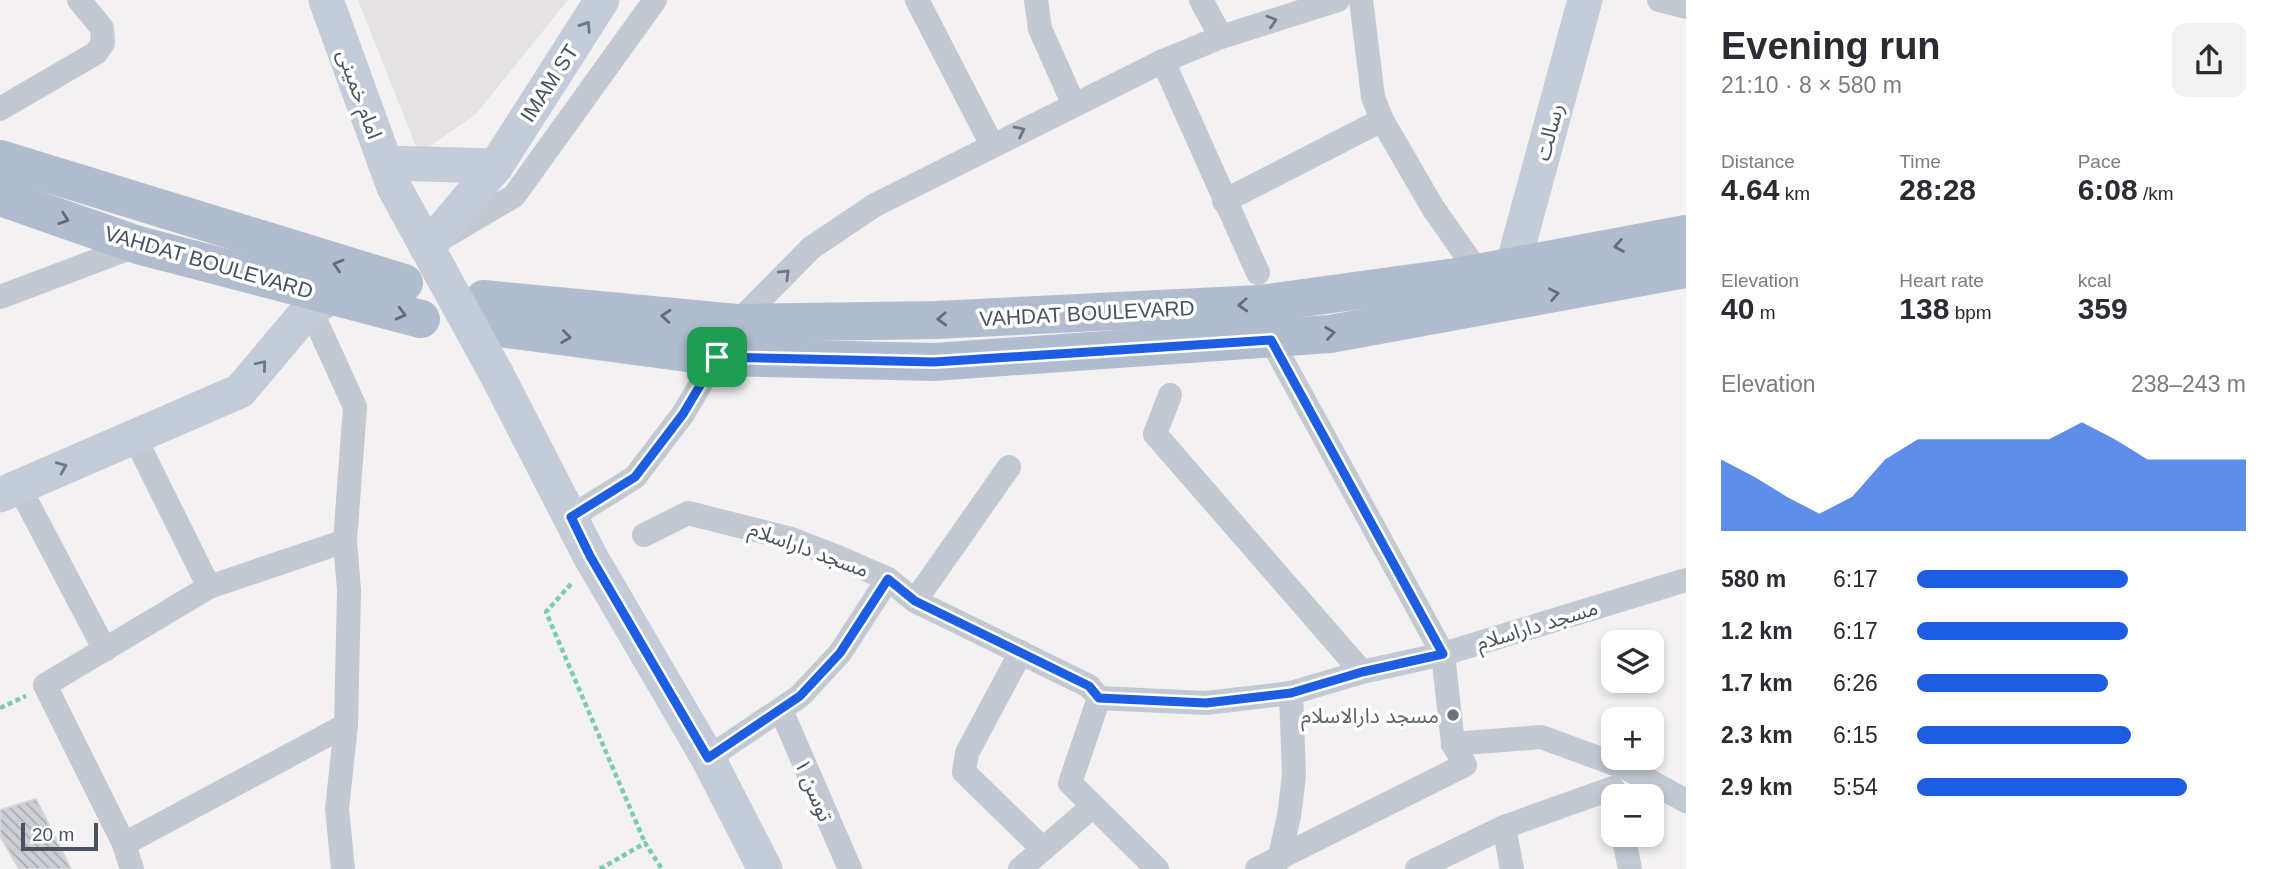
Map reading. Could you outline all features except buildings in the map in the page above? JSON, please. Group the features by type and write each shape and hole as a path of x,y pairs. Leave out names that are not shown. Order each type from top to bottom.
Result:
{"main road":[{"name":"VAHDAT BOULEVARD","path":"0,159 404,283"},
{"name":"VAHDAT BOULEVARD","path":"0,197 138,245 421,319"},
{"name":"VAHDAT BOULEVARD","path":"1686,234 1513,264 1456,277 1260,304 936,320 737,323 491,313 717,357 934,362 1330,334 1686,269"}],"street":[{"path":"0,109 96,53 103,43 102,28 79,0"},
{"name":"امام خمینی","path":"326,0 390,175 590,556 708,758 765,869"},
{"name":"IMAM ST","path":"427,248 496,166 602,0"},
{"path":"427,248 514,196 655,0"},
{"path":"917,0 992,145"},
{"path":"1036,0 1040,29 1074,105"},
{"path":"1201,0 1222,37"},
{"path":"571,517 635,477 683,414 737,323 822,241 875,205 1163,61 1222,37 1338,0"},
{"path":"1361,0 1373,97 1382,120 1433,208 1468,258"},
{"name":"رسالت","path":"1513,264 1585,0"},
{"path":"1671,4 1686,23"},
{"path":"1163,61 1258,273"},
{"path":"1224,201 1382,120"},
{"path":"390,175 496,166"},
{"path":"0,297 138,245"},
{"path":"105,650 9,490 240,391 310,308 364,304"},
{"path":"310,308 355,407 345,541 349,590 346,725 337,809 343,869"},
{"path":"1268,864 1465,765 1453,744 1443,654 1271,340"},
{"path":"1170,395 1154,434 1362,672"},
{"path":"134,436 209,587"},
{"path":"915,601 1009,467"},
{"name":"مسجد داراسلام","path":"643,535 688,513 791,539 888,579 915,601 1089,686 1099,698 1206,703 1291,693 1362,672 1443,654 1686,580"},
{"path":"132,869 124,844 45,685 209,587 345,541"},
{"path":"708,758 800,696 840,653 888,579"},
{"path":"1021,652 967,753 964,772 1043,849"},
{"path":"1268,864 1290,816 1294,776 1291,693"},
{"path":"1099,698 1070,783 1157,869"},
{"name":"توسن ۱","path":"781,710 850,869"},
{"path":"124,844 346,725"},
{"path":"1453,744 1541,737 1618,784"},
{"path":"1417,869 1504,827 1601,790"},
{"path":"1664,796 1686,801"},
{"path":"1020,869 1093,806"},
{"path":"1504,827 1512,869"},
{"path":"1625,847 1630,869"}],"path":[{"path":"578,576 546,612 645,843 662,869"},
{"path":"600,869 645,843"}],"shaded area":[{"path":"358,0 568,0 476,114 419,154"}],"place":[{"name":"مسجد دارالاسلام","path":"1453,715"}],"route":[{"path":"1271,340 1443,654 1362,672 1291,693 1206,703 1099,698 1089,686 915,601 888,579 840,653 800,696 708,758 590,556 571,517 635,477 683,414 717,357 934,362 1271,340"}]}
